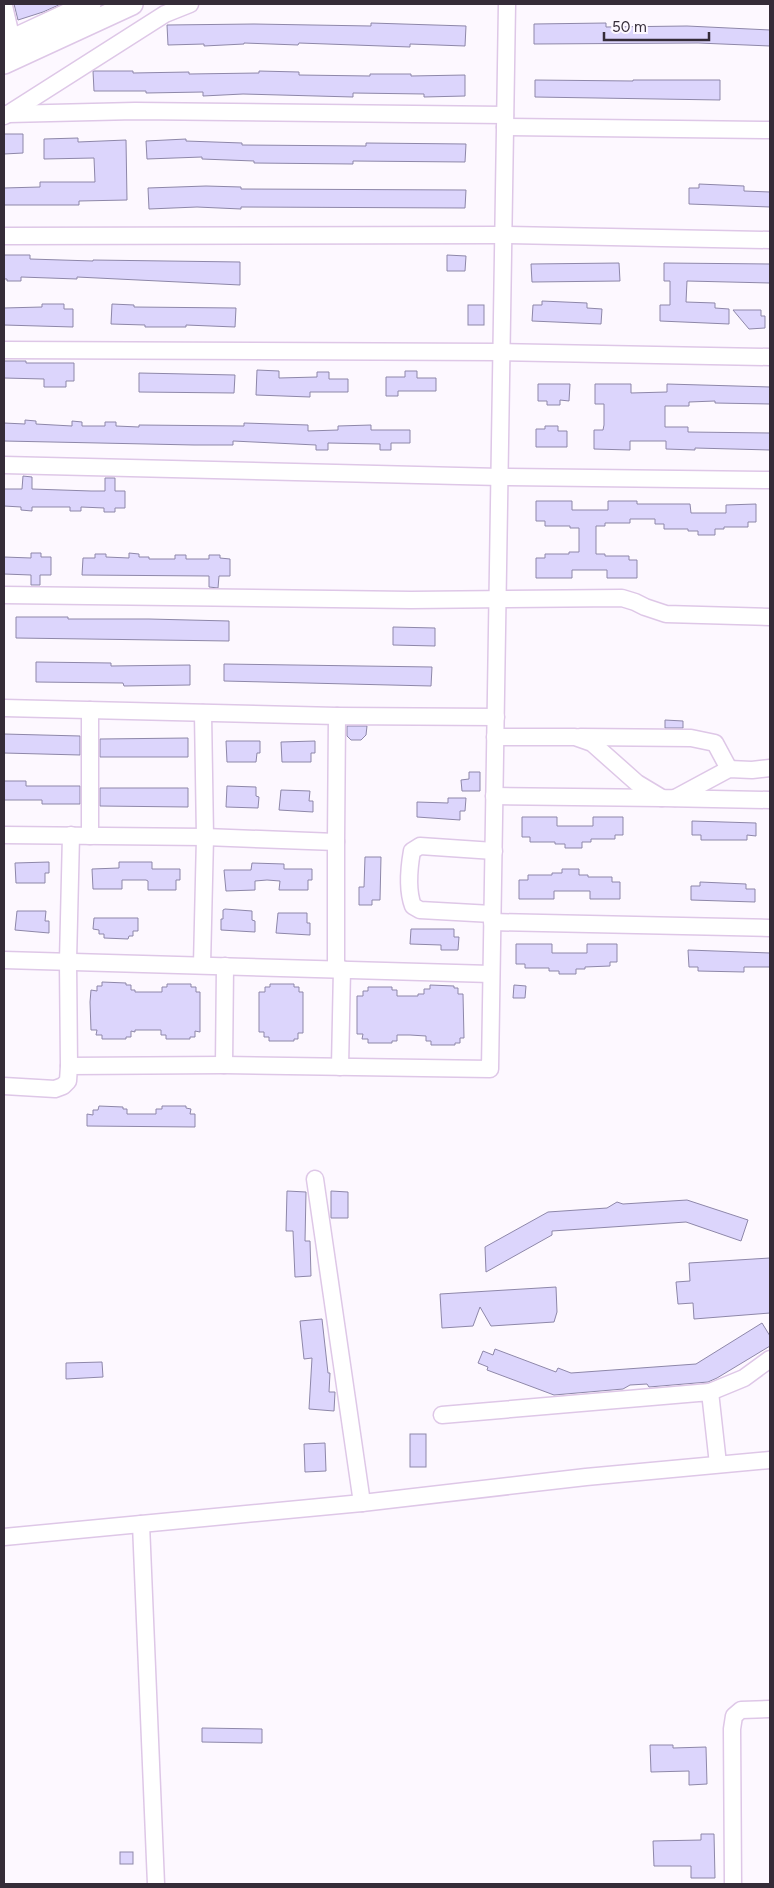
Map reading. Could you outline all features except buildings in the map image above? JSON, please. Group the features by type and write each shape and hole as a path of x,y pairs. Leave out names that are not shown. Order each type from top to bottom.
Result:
{"main road":[{"path":"8,42 90,4"},
{"path":"4,63 132,4"}],"street":[{"path":"6,115 165,14 190,4"},
{"path":"69,1066 224,1065 490,1068 507,4"},
{"path":"4,6 8,42"},
{"path":"6,115 135,111 770,130"},
{"path":"4,236 88,234 503,235 770,240"},
{"path":"4,350 502,352 770,357"},
{"path":"4,465 500,477 770,480"},
{"path":"4,595 411,600 622,598 666,614 770,617"},
{"path":"4,708 337,716 496,717"},
{"path":"90,710 90,836"},
{"path":"202,966 204,713"},
{"path":"337,716 336,842 340,1067"},
{"path":"495,737 691,738 715,743 729,769"},
{"path":"575,737 592,743 637,783 668,798"},
{"path":"668,798 729,769 752,770 770,768"},
{"path":"494,796 770,800"},
{"path":"4,835 204,837 336,842"},
{"path":"4,1086 55,1089 68,1081 71,835"},
{"path":"494,850 420,846 412,851 410,862 410,898 413,906 420,910 492,918 770,928"},
{"path":"4,960 491,974"},
{"path":"224,1065 225,966"},
{"path":"315,1179 362,1503"},
{"path":"442,1415 710,1392 744,1378 770,1358"},
{"path":"710,1392 718,1464"},
{"path":"4,1537 362,1503 770,1460"},
{"path":"141,1524 156,1884"},
{"path":"733,1884 732,1729 734,1716 741,1710 770,1709"}]}
